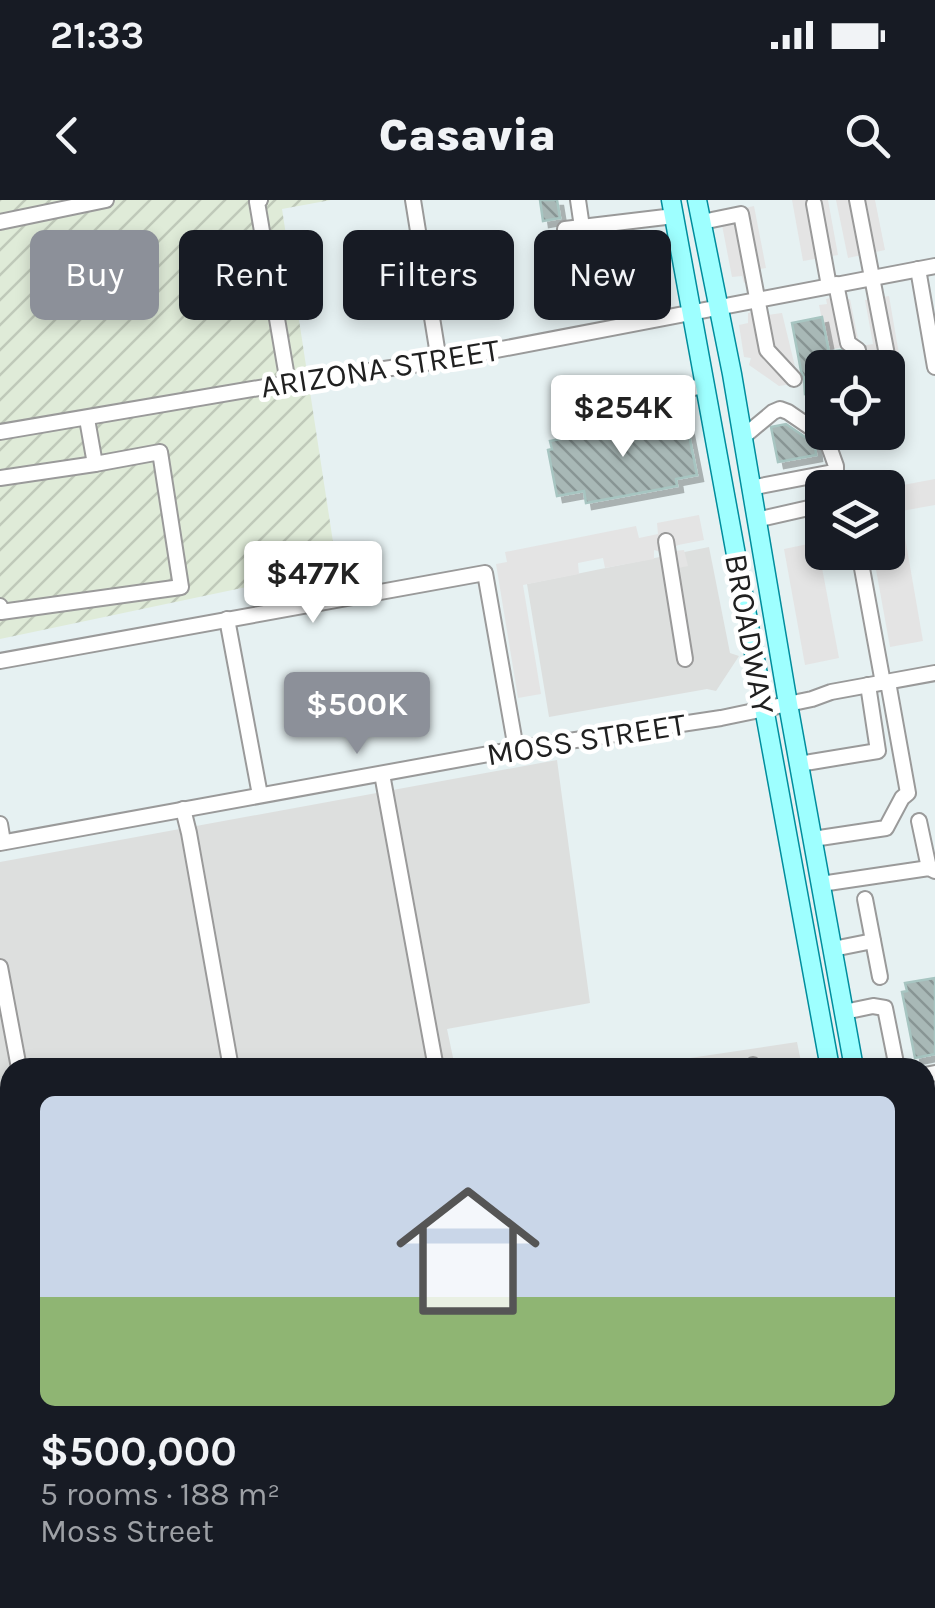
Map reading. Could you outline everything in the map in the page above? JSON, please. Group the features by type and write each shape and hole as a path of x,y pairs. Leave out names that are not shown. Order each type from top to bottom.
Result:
{"main road":[{"name":"BROADWAY","path":"697,200 732,374 852,1058"},
{"name":"BROADWAY","path":"672,208 828,1058"}],"street":[{"path":"0,222 106,200"},
{"path":"260,200 257,202 288,383"},
{"path":"413,200 440,361"},
{"path":"578,200 582,227"},
{"path":"857,200 886,350"},
{"path":"814,204 848,343 858,350"},
{"path":"565,230 672,208"},
{"path":"702,222 741,214 768,350 794,380"},
{"name":"ARIZONA STREET","path":"0,432 440,361 935,266"},
{"path":"918,269 935,367"},
{"path":"575,406 704,386"},
{"path":"743,437 772,412 788,412 826,438 836,466 833,472 750,488"},
{"path":"87,419 95,464"},
{"path":"0,478 160,452 180,587 1,612 0,606"},
{"path":"756,520 805,510"},
{"path":"666,541 685,659"},
{"path":"813,839 886,828 908,793 880,683 862,570"},
{"path":"0,661 485,572 516,749"},
{"path":"227,619 260,795"},
{"name":"MOSS STREET","path":"2,843 516,749 638,732 935,673"},
{"path":"799,764 878,751 880,683"},
{"path":"382,774 434,1058"},
{"path":"183,809 229,1058"},
{"path":"821,884 932,870 918,821"},
{"path":"0,824 2,843"},
{"path":"865,899 880,978"},
{"path":"832,949 873,941"},
{"path":"0,967 17,1058"},
{"path":"844,1012 874,1006 886,1008 895,1058"}],"shaded area":[{"path":"0,200 331,200 282,209 285,230 179,230 179,320 299,320 337,568 0,639"},
{"path":"792,200 828,200 838,255 803,261"},
{"path":"836,200 875,200 885,250 848,258"},
{"path":"754,206 766,268 755,270 757,280 744,283 742,276 732,277 722,225 714,225 711,212"},
{"path":"889,296 898,350 862,350 861,346 873,344 865,300"},
{"path":"826,299 850,299 859,344 828,350 819,305 827,304"},
{"path":"766,310 768,315 782,313 799,383 779,386 749,365 751,358 744,357 739,325 748,323 748,313"},
{"path":"935,479 935,505 905,510 905,485"},
{"path":"699,515 704,540 675,547 675,551 684,550 688,566 664,571 661,552 654,550 654,559 605,568 603,558 578,563 579,574 523,585 541,694 518,698 496,564 507,562 505,552 636,526 639,538 658,534 657,523"},
{"path":"905,537 923,641 890,647 876,570 905,570"},
{"path":"805,545 805,570 822,570 839,658 805,665 784,549"},
{"path":"709,547 730,653 739,656 716,691 707,689 549,717 527,584"},
{"path":"557,760 590,1003 447,1029 453,1058 0,1058 0,862"},
{"path":"797,1042 800,1058 690,1058"}],"building":[{"path":"540,200 557,200 560,218 543,221"},
{"path":"822,317 829,350 805,350 805,394 804,378 792,323"},
{"path":"685,415 697,475 676,479 677,486 586,503 584,491 557,496 548,450 552,449 550,441"},
{"path":"786,424 805,437 805,450 816,450 816,455 778,462 771,427"},
{"path":"935,978 935,1054 915,1058 902,992 907,991 905,983"}]}
